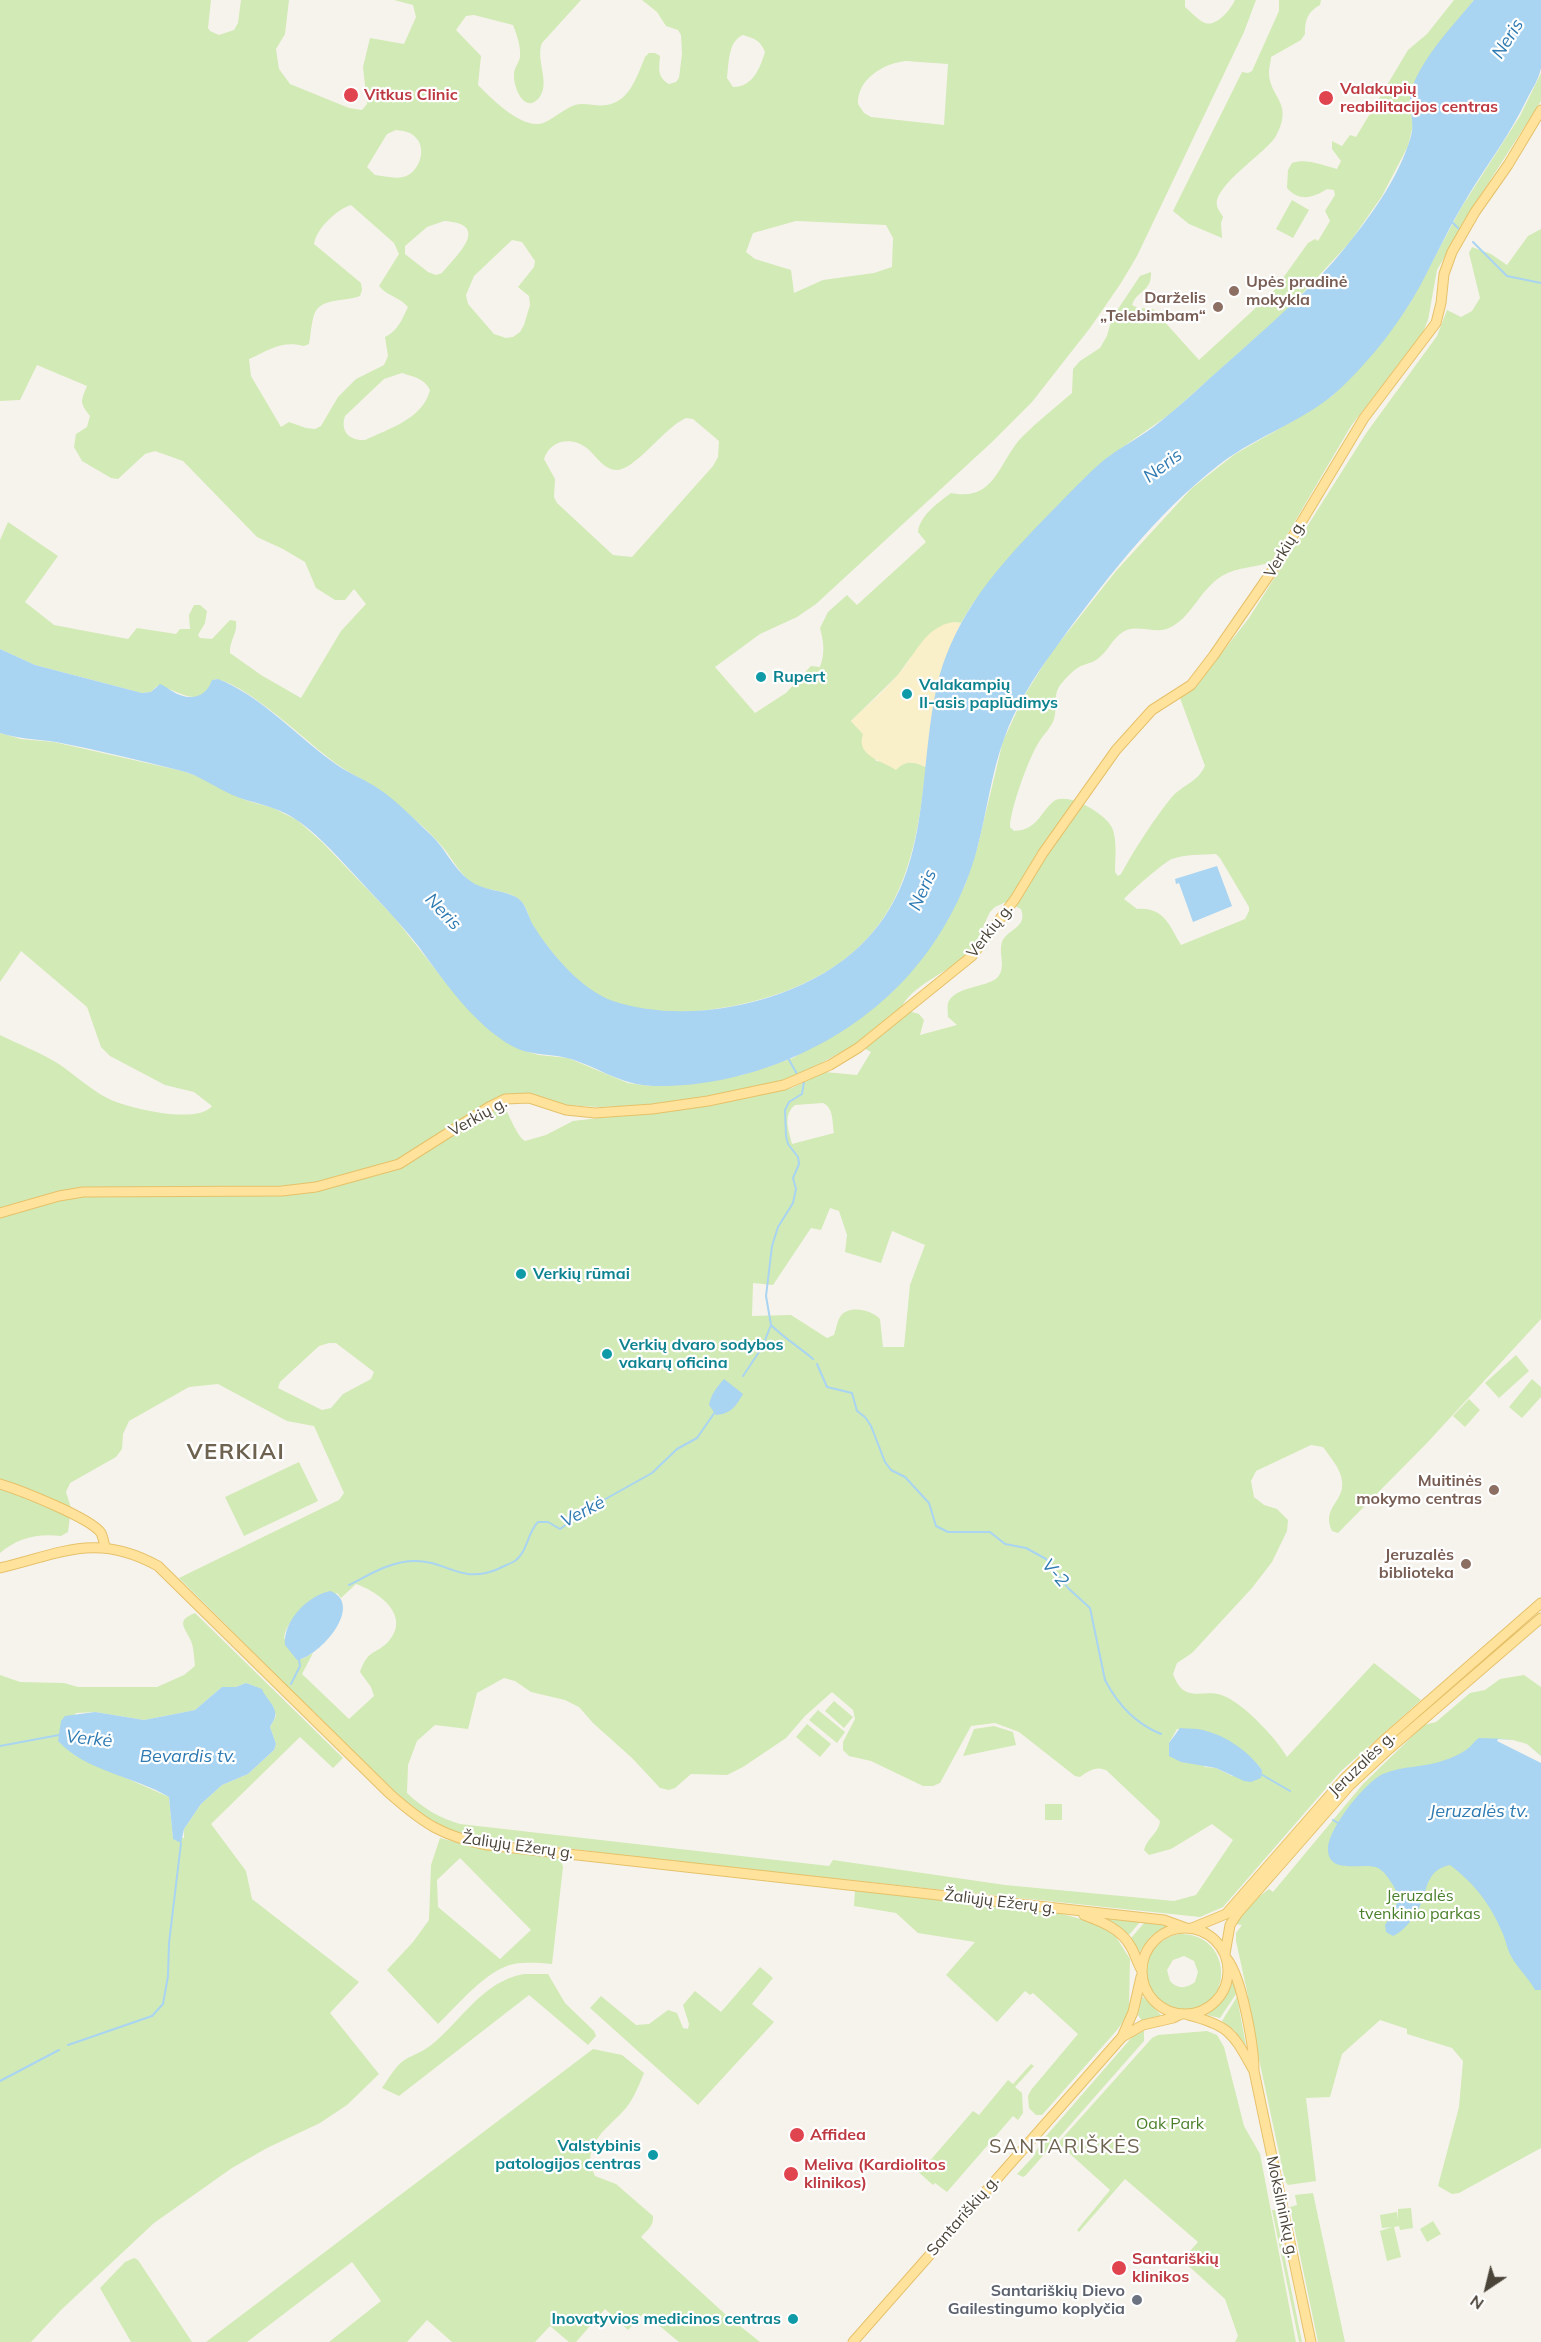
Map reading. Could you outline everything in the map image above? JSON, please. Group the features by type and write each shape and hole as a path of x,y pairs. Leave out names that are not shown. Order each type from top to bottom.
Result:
{"main road":[{"name":"Verkių g.","path":"0,1213 72,1194 110,1191 282,1191 316,1187 399,1164 505,1099 529,1098 566,1110 595,1113 652,1109 708,1101 784,1085 830,1065 858,1048 972,956 1010,906 1043,853 1116,750 1152,710 1191,685 1214,655 1272,571 1364,418 1436,323 1444,274 1452,252 1541,110"},
{"path":"0,1485 40,1498 94,1527 102,1535 105,1547"},
{"name":"Žaliųjų Ežerų g.","path":"0,1568 59,1552 105,1547 144,1559 170,1576 390,1794 423,1822 449,1836 487,1845 1164,1920 1189,1928"},
{"name":"Jeruzalės g.","path":"1189,1928 1226,1914 1344,1779 1382,1742 1541,1603"},
{"name":"Jeruzalės g.","path":"1226,1957 1230,1924 1237,1914 1350,1785 1541,1618"},
{"name":"Žaliųjų Ežerų g.","path":"1074,1911 1107,1925 1121,1934 1132,1950 1141,1974"},
{"path":"1176,1928 1200,1930 1215,1940 1226,1957 1227,1978 1220,1996 1206,2009 1183,2014 1162,2008 1144,1987 1141,1974 1146,1951 1158,1936 1176,1928"},
{"name":"Mokslininkų g.","path":"1226,1957 1237,1978 1253,2051 1254,2071 1311,2342"},
{"name":"Santariškių g.","path":"853,2342 1122,2037 1133,2012 1141,1974"},
{"name":"Mokslininkų g.","path":"1183,2014 1209,2020 1227,2030 1238,2042 1254,2071"},
{"name":"Santariškių g.","path":"1122,2037 1143,2025 1183,2014"}],"green space":[{"path":"0,0 211,0 208,28 219,35 234,30 238,23 241,0 289,0 285,34 276,49 279,69 290,84 349,108 362,110 367,104 363,67 370,38 404,44 416,17 413,5 394,0 581,0 542,43 540,57 544,85 539,98 534,102 524,101 515,85 514,72 520,53 513,25 474,15 466,16 456,30 481,56 478,85 508,112 526,122 535,124 543,123 575,105 615,103 632,87 649,53 660,56 659,69 662,78 669,84 676,82 679,78 682,54 681,35 678,30 666,26 657,12 642,0 1185,0 1185,7 1200,20 1210,24 1219,20 1235,0 1256,0 1244,32 1137,256 1090,328 1032,402 992,442 816,604 797,617 760,634 715,667 755,713 786,693 811,666 820,667 823,648 820,628 828,612 847,595 857,605 926,542 918,532 922,520 930,510 951,493 978,492 987,486 1022,437 1072,393 1073,369 1080,361 1100,348 1107,336 1112,318 1140,276 1151,272 1151,279 1147,287 1137,296 1132,305 1138,308 1153,309 1199,360 1273,292 1308,243 1315,239 1318,241 1330,221 1325,211 1335,195 1334,190 1327,189 1317,195 1301,197 1296,195 1287,188 1288,170 1292,163 1308,162 1337,169 1341,161 1332,149 1332,141 1342,146 1350,135 1356,137 1408,50 1427,34 1454,0 1474,0 1435,49 1420,72 1409,102 1413,125 1408,146 1382,196 1350,242 1288,309 1170,414 1110,456 1085,478 1001,567 961,623 954,622 910,658 898,675 851,721 863,734 876,761 885,762 896,770 910,762 926,767 915,838 907,869 895,898 879,925 857,949 830,969 796,987 744,1004 684,1012 655,1011 626,1006 601,996 579,981 555,956 534,928 521,901 510,894 484,888 471,882 434,838 385,793 339,766 269,709 226,682 215,679 207,691 195,697 157,686 151,692 142,693 35,665 0,649 0,540 8,522 58,556 25,602 54,625 128,639 137,628 176,634 180,629 190,629 189,615 194,605 200,605 207,611 205,623 198,635 200,638 212,639 230,620 236,621 230,653 261,675 301,698 341,631 366,604 354,589 345,600 335,600 316,588 305,562 257,537 183,461 155,451 145,454 118,479 111,478 82,461 74,447 76,434 87,427 90,416 82,401 87,386 37,365 20,400 0,401","holes":["743,35 747,36 759,43 765,52 755,76 746,84 733,87 727,78 730,53 734,42","906,61 948,64 944,125 871,117 864,113 858,104 862,87 873,74 889,65","396,130 410,133 420,144 421,156 417,167 408,175 396,178 375,175 367,167 387,134","351,205 394,243 399,254 379,286 408,307 396,328 385,337 388,356 384,365 356,379 338,397 321,426 315,429 306,428 289,422 281,427 251,376 249,359 282,345 304,346 309,344 313,318 317,309 327,303 360,296 361,283 314,244 323,226 340,211","444,221 458,223 466,228 468,234 467,241 455,258 442,273 436,275 428,272 405,254 405,246 427,227","796,221 886,225 893,238 892,267 874,273 823,280 794,293 791,270 755,259 746,252 753,233","512,240 522,242 535,261 534,267 518,287 529,296 530,305 520,332 513,337 506,338 494,334 468,304 466,295 474,276","402,373 422,380 430,390 426,400 412,416 365,440 350,437 345,430 345,416 384,379","686,418 693,419 719,441 718,457 713,466 632,557 613,555 557,503 554,497 555,479 544,459 551,447 563,442 576,442 588,449 604,465 617,470 633,463"]},
{"path":"1279,0 1321,0 1320,5 1308,17 1305,34 1301,40 1271,57 1270,80 1282,107 1281,125 1270,143 1232,179 1218,197 1217,206 1223,217 1222,238 1189,224 1173,211 1242,72 1252,71 1279,11"},
{"path":"1541,73 1541,101 1482,193 1437,270 1428,320 1423,332 1351,426 1271,562 1225,574 1212,583 1178,623 1161,630 1127,630 1116,638 1099,658 1078,667 1070,674 1058,688 1054,719 1030,759 1011,819 1010,827 1014,831 1022,830 1034,824 1054,801 1069,799 1087,806 1104,818 1113,830 1115,872 1118,876 1121,874 1157,816 1171,798 1198,777 1205,766 1180,698 1203,677 1249,618 1367,432 1437,336 1447,310 1461,317 1472,311 1480,298 1469,253 1472,247 1491,254 1507,265 1528,236 1541,229 1541,1319 1426,1444 1338,1533 1332,1531 1329,1516 1340,1494 1342,1481 1337,1468 1323,1447 1311,1445 1256,1471 1251,1481 1254,1497 1264,1505 1277,1509 1288,1520 1287,1531 1272,1562 1252,1588 1192,1653 1177,1663 1173,1674 1178,1684 1189,1693 1224,1696 1241,1706 1259,1722 1287,1757 1374,1663 1421,1700 1341,1771 1223,1907 1200,1917 659,1860 474,1836 432,1823 395,1794 179,1578 339,1500 344,1493 314,1426 287,1421 218,1384 189,1387 129,1421 123,1434 122,1449 116,1457 70,1483 66,1492 71,1508 68,1532 61,1536 44,1535 21,1540 0,1553 0,1035 54,1061 93,1090 116,1102 145,1110 177,1114 204,1112 212,1106 194,1092 165,1085 110,1056 101,1047 87,1007 21,951 0,982 0,733 21,739 54,742 182,771 205,779 245,800 273,808 297,820 322,842 394,917 477,1018 490,1030 522,1050 539,1055 568,1058 628,1083 650,1086 742,1075 793,1058 863,1016 892,992 918,963 951,913 965,885 977,849 1003,741 1024,696 1051,653 1116,571 1192,488 1235,454 1332,396 1374,352 1410,303 1461,208 1520,116","holes":["1216,854 1249,907 1249,911 1245,919 1181,945 1169,924 1160,914 1146,909 1137,909 1124,899 1168,861 1188,855","1006,902 1021,909 1022,915 1020,924 1002,942 1000,974 992,981 963,990 952,997 948,1003 948,1017 957,1025 920,1035 924,1020 919,1014 901,1009 905,1001 921,986 951,967 972,949 990,912","856,1044 871,1052 857,1075 825,1072 792,1088 712,1105 573,1121 546,1135 525,1141 515,1128 500,1098 529,1094 566,1105 598,1107 640,1106 729,1094 788,1081","823,1103 827,1105 831,1112 834,1133 792,1144 788,1123 791,1109 795,1105","830,1208 839,1211 847,1235 845,1252 881,1263 892,1231 925,1245 910,1285 904,1347 883,1347 880,1319 866,1311 854,1310 844,1313 839,1319 834,1335 827,1338 791,1315 752,1316 753,1283 773,1285 811,1228 821,1230","329,1343 336,1343 374,1372 371,1379 343,1394 331,1408 322,1410 278,1388 280,1382 319,1346","356,1584 365,1588 390,1606 396,1623 388,1642 366,1659 360,1672 371,1687 374,1696 349,1719 302,1674 313,1653 302,1659 284,1638 287,1629 297,1615 337,1593 341,1598","504,1678 515,1681 531,1692 565,1700 579,1707 660,1788 669,1790 675,1788 691,1774 727,1775 743,1767 786,1738 805,1716 832,1692 853,1710 855,1719 843,1742 843,1750 849,1756 871,1761 923,1786 940,1783 971,1726 995,1723 1019,1732 1075,1776 1080,1777 1096,1769 1106,1770 1160,1821 1158,1829 1144,1850 1149,1855 1171,1849 1212,1824 1233,1840 1196,1895 1174,1901 1005,1885 833,1860 829,1866 460,1824 432,1812 407,1793 408,1765 417,1741 435,1725 468,1729 477,1693","1177,1729 1201,1732 1224,1740 1245,1753 1262,1770 1232,1776 1216,1768 1205,1767 1169,1743"]},
{"path":"1292,200 1309,210 1293,238 1276,229"},
{"path":"1516,1355 1529,1371 1499,1398 1485,1383"},
{"path":"1532,1379 1541,1387 1541,1397 1522,1418 1509,1407"},
{"path":"1469,1399 1480,1410 1465,1427 1453,1416"},
{"path":"299,1462 318,1501 244,1536 225,1497"},
{"path":"195,1613 343,1758 333,1768 300,1737 211,1824 246,1871 252,1899 359,1982 330,2013 379,2074 347,2105 320,2123 267,2148 232,2168 154,2223 61,2310 31,2342 0,2342 0,1675 20,1682 64,1683 78,1687 157,1687 184,1675 195,1666 192,1644 183,1625 189,1616","holes":["246,1683 256,1687 273,1706 276,1716 270,1727 276,1744 274,1750 248,1774 222,1785 201,1804 184,1829 184,1838 173,1839 169,1797 76,1756 58,1741 76,1713 95,1712 144,1720 195,1710 222,1687 236,1687"]},
{"name":"Jeruzalės tvenkinio parkas","path":"1524,1675 1541,1687 1541,2148 1459,2193 1452,2194 1438,2186 1459,2107 1463,2061 1452,2048 1407,2034 1407,2029 1380,2020 1342,2054 1330,2097 1306,2098 1316,2181 1288,2185 1285,2181 1246,1998 1248,1996 1236,1941 1236,1933 1242,1925 1236,1924 1253,1901 1269,1889 1273,1892 1363,1784 1424,1725 1436,1722 1470,1693 1485,1690 1500,1679"},
{"path":"834,1701 853,1717 844,1728 825,1711"},
{"path":"818,1710 845,1732 837,1743 809,1720"},
{"path":"807,1724 831,1744 820,1757 796,1737"},
{"path":"994,1726 1013,1732 1016,1745 963,1756 974,1729"},
{"path":"1045,1804 1062,1804 1062,1820 1045,1820"},
{"path":"440,1838 459,1843 556,1856 563,1867 552,1964 524,1963 504,1967 483,1980 438,2024 387,1970 413,1942 429,1920 431,1865","holes":["460,1858 531,1930 500,1959 438,1907 437,1880"]},
{"path":"855,1889 1058,1913 1085,1920 1109,1931 1116,1937 1130,1959 1127,2016 1042,2115 1036,2115 1029,2108 1028,2096 1031,2090 1078,2034 1033,1993 1030,1995 1025,1991 997,2022 946,1975 975,1942 918,1933 896,1913 854,1906"},
{"path":"1108,1919 1140,1922 1129,1935"},
{"path":"1145,1922 1168,1926 1151,1936 1139,1953 1131,1938"},
{"path":"1180,1934 1197,1937 1210,1945 1218,1956 1221,1970 1220,1983 1214,1996 1204,2005 1188,2010 1171,2009 1159,2002 1150,1991 1146,1977 1147,1963 1153,1950 1164,1940","holes":["1184,1956 1194,1961 1198,1972 1195,1982 1182,1987 1170,1981 1167,1970 1173,1960"]},
{"path":"760,1967 773,1978 752,2004 774,2022 698,2105 590,2008 601,1996 636,2025 649,2024 668,2010 677,2013 683,2028 688,2029 689,2024 683,2005 695,1991 721,2012"},
{"path":"524,1974 548,1974 565,2003 594,2031 596,2036 588,2045 529,1995 399,2096 382,2088 399,2065 430,2046 484,1994 509,1978"},
{"path":"1232,1977 1236,1994 1220,2018 1207,2015 1224,1998"},
{"path":"1142,1996 1163,2017 1142,2021 1138,2015"},
{"path":"1237,1997 1246,2046 1234,2030 1222,2021"},
{"path":"1144,2031 1144,2041 1026,2175 1023,2177 1017,2174 1034,2156 1040,2143 1133,2036"},
{"name":"Oak Park","path":"1207,2031 1217,2035 1224,2047 1244,2126 1260,2154 1296,2342 1235,2342 1238,2336 1225,2299 1182,2260 1198,2242 1125,2179 1079,2232 1077,2230 1110,2190 1058,2143 1152,2038 1158,2035"},
{"path":"593,2049 622,2055 644,2073 629,2104 604,2130 593,2146 591,2165 595,2176 616,2184 653,2216 651,2225 641,2237 725,2314 760,2342 679,2342 644,2313 628,2330 605,2309 576,2342 569,2342 550,2326 535,2342 452,2342 427,2320 407,2342 329,2342 381,2301 352,2262 247,2342 206,2342"},
{"path":"1031,2064 1034,2066 1015,2087 1022,2093 1023,2113 1018,2120 1013,2116 947,2192 935,2183 933,2185 915,2169 922,2161 927,2164 973,2111 979,2115 1008,2080 1013,2084"},
{"path":"1313,2193 1345,2342 1318,2342 1290,2207 1297,2205 1295,2195"},
{"path":"1411,2208 1413,2228 1400,2230 1399,2226 1394,2227 1401,2257 1387,2261 1380,2231 1392,2227 1382,2228 1380,2215 1397,2212 1398,2220 1398,2209"},
{"path":"1272,2210 1275,2210 1302,2342 1299,2342"},
{"path":"1433,2221 1441,2234 1427,2242 1420,2229"},
{"path":"134,2258 138,2260 192,2342 131,2342 100,2288 125,2262"}],"sand":[{"name":"Valakampių II-asis paplūdimys","path":"954,622 961,623 941,677 926,767 910,762 896,770 866,753 863,748 863,734 851,721 898,675 928,635 935,629"}],"water":[{"name":"Neris","path":"1474,0 1541,0 1541,68 1521,112 1461,207 1412,299 1376,350 1344,385 1315,408 1235,453 1196,483 1152,527 1110,576 1047,660 1014,715 996,766 966,883 950,917 930,949 882,1002 854,1023 791,1058 758,1071 723,1080 688,1085 653,1086 619,1079 578,1061 519,1049 498,1037 472,1014 386,908 323,842 292,817 273,808 232,795 186,772 71,745 0,733 0,649 35,665 142,693 151,692 160,684 178,694 191,697 206,691 212,680 218,679 250,696 337,765 374,786 393,800 436,840 458,870 469,880 482,887 511,895 522,902 533,925 559,960 579,980 601,996 643,1008 676,1011 710,1010 777,995 809,981 837,965 861,945 884,918 900,888 911,856 918,823 937,686 955,634 980,593 998,569 1089,473 1186,400 1295,301 1345,248 1379,202 1405,153 1412,130 1410,94 1417,76 1439,42"},
{"path":"1217,866 1232,906 1193,922 1179,883 1176,884 1175,879"},
{"path":"724,1379 743,1394 732,1409 716,1415 709,1405 713,1394"},
{"path":"330,1591 340,1598 343,1607 336,1629 317,1649 297,1660 285,1645 288,1627 305,1604"},
{"name":"Bevardis tv.","path":"246,1683 262,1689 275,1710 275,1717 270,1727 276,1744 274,1750 248,1774 222,1785 201,1804 184,1829 181,1843 173,1839 169,1797 83,1760 58,1741 61,1721 65,1716 95,1712 144,1720 195,1710 222,1687 236,1687"},
{"path":"1180,1728 1203,1730 1229,1740 1244,1751 1262,1770 1261,1778 1251,1782 1244,1781 1216,1768 1181,1762 1169,1756 1169,1743"},
{"name":"Jeruzalės tv.","path":"1479,1738 1519,1742 1541,1756 1541,1990 1535,1990 1514,1961 1488,1904 1450,1865 1435,1872 1427,1885 1416,1914 1408,1925 1393,1936 1386,1932 1385,1925 1396,1906 1397,1896 1387,1876 1383,1871 1372,1866 1348,1866 1334,1863 1328,1850 1329,1841 1340,1819 1357,1796 1375,1779 1391,1771 1437,1763 1450,1758 1468,1749"}],"pier":[{"path":"1498,1739 1527,1744 1541,1756 1541,1763 1497,1741"}],"waterway":[{"path":"1452,222 1459,229"},
{"path":"1473,242 1507,276 1541,283"},
{"name":"Verkė","path":"788,1058 797,1074"},
{"name":"Verkė","path":"761,1350 771,1325 766,1296 772,1246 778,1227 793,1203 796,1189 793,1178 799,1164 798,1157 788,1144 785,1110 789,1102 802,1094 804,1082"},
{"name":"V-2","path":"771,1325 813,1359"},
{"name":"Verkė","path":"743,1376 759,1352"},
{"name":"V-2","path":"817,1364 827,1387 852,1393 857,1411 871,1426 885,1462 891,1470 905,1477 929,1503 936,1526 948,1532 990,1532 1005,1544 1026,1548 1046,1559 1068,1588 1090,1608 1105,1680 1110,1689 1136,1719 1161,1734"},
{"name":"Verkė","path":"349,1585 379,1570 404,1562 425,1562 474,1574 485,1573 511,1563 523,1552 538,1522 548,1522 560,1529 593,1506 652,1473 677,1449 697,1438 715,1412"},
{"name":"Verkė","path":"291,1684 300,1666 299,1659"},
{"name":"Verkė","path":"0,1746 59,1735"},
{"name":"V-2","path":"1259,1773 1290,1791"},
{"name":"V-2","path":"1333,1820 1338,1823"},
{"path":"68,2045 152,2016 163,2004 168,1976 169,1943 181,1843"},
{"path":"0,2081 59,2050"}],"place":[{"name":"Vitkus Clinic","path":"351,95"},
{"name":"Valakupių reabilitacijos centras","path":"1326,98"},
{"name":"Upės pradinė mokykla","path":"1234,291"},
{"name":"Darželis „Telebimbam“","path":"1218,307"},
{"name":"Rupert","path":"761,677"},
{"name":"Valakampių II-asis paplūdimys","path":"907,694"},
{"name":"Verkių rūmai","path":"521,1274"},
{"name":"Verkių dvaro sodybos vakarų oficina","path":"607,1354"},
{"name":"Muitinės mokymo centras","path":"1494,1490"},
{"name":"Jeruzalės biblioteka","path":"1466,1564"},
{"name":"Affidea","path":"797,2135"},
{"name":"Valstybinis patologijos centras","path":"653,2155"},
{"name":"Meliva (Kardiolitos klinikos)","path":"791,2174"},
{"name":"Santariškių klinikos","path":"1119,2268"},
{"name":"Santariškių Dievo Gailestingumo koplyčia","path":"1137,2300"},
{"name":"Inovatyvios medicinos centras","path":"793,2319"}],"district":[{"name":"VERKIAI","path":"236,1452"},
{"name":"SANTARIŠKĖS","path":"1065,2147"}]}
